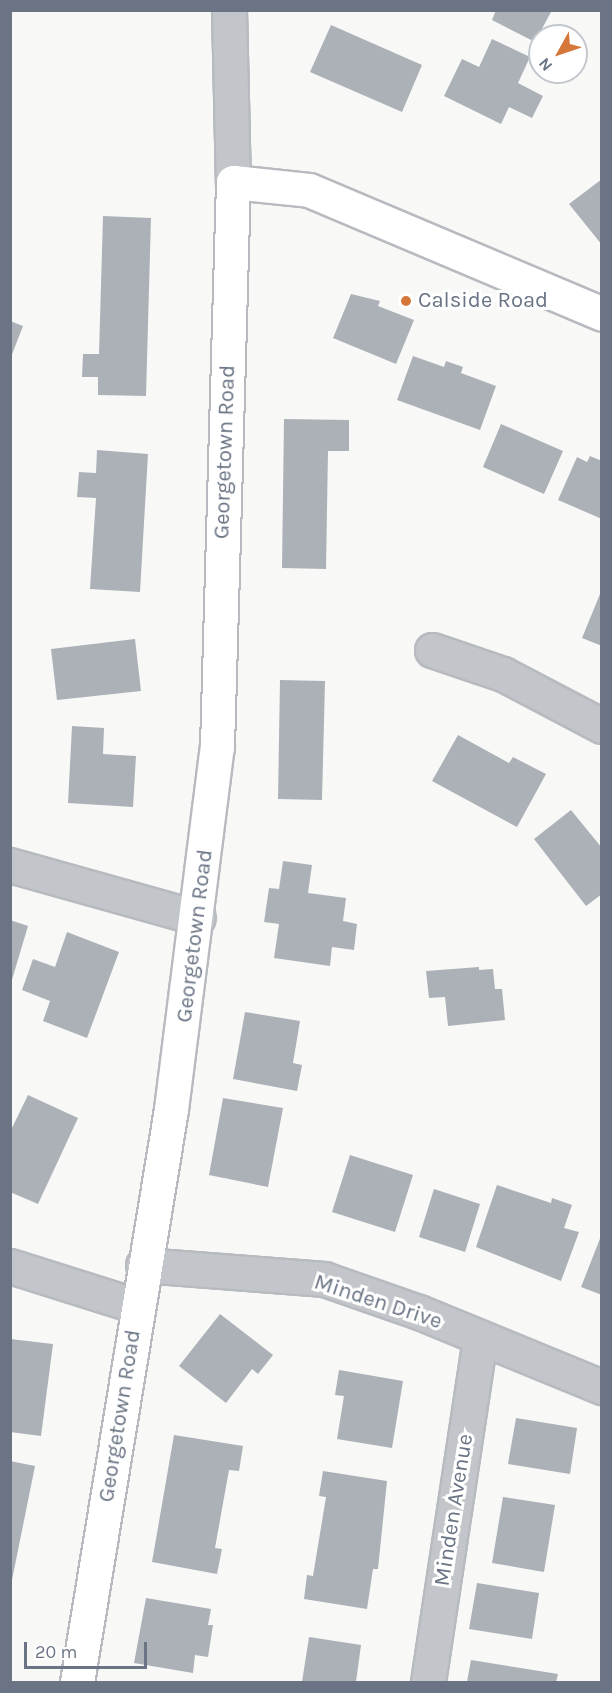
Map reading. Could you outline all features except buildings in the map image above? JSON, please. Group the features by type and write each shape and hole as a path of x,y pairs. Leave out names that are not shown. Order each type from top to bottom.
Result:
{"street":[{"path":"230,10 233,182 309,190 602,314"},
{"name":"Georgetown Road","path":"77,1683 143,1265 171,1109 198,918 218,747 233,182"},
{"path":"432,650 503,674 602,726"},
{"path":"10,865 198,918"},
{"name":"Minden Drive","path":"143,1265 324,1279 419,1312 602,1387"},
{"path":"10,1266 137,1306"},
{"name":"Minden Avenue","path":"428,1683 480,1338"}],"place":[{"name":"Calside Road","path":"406,301"}]}
